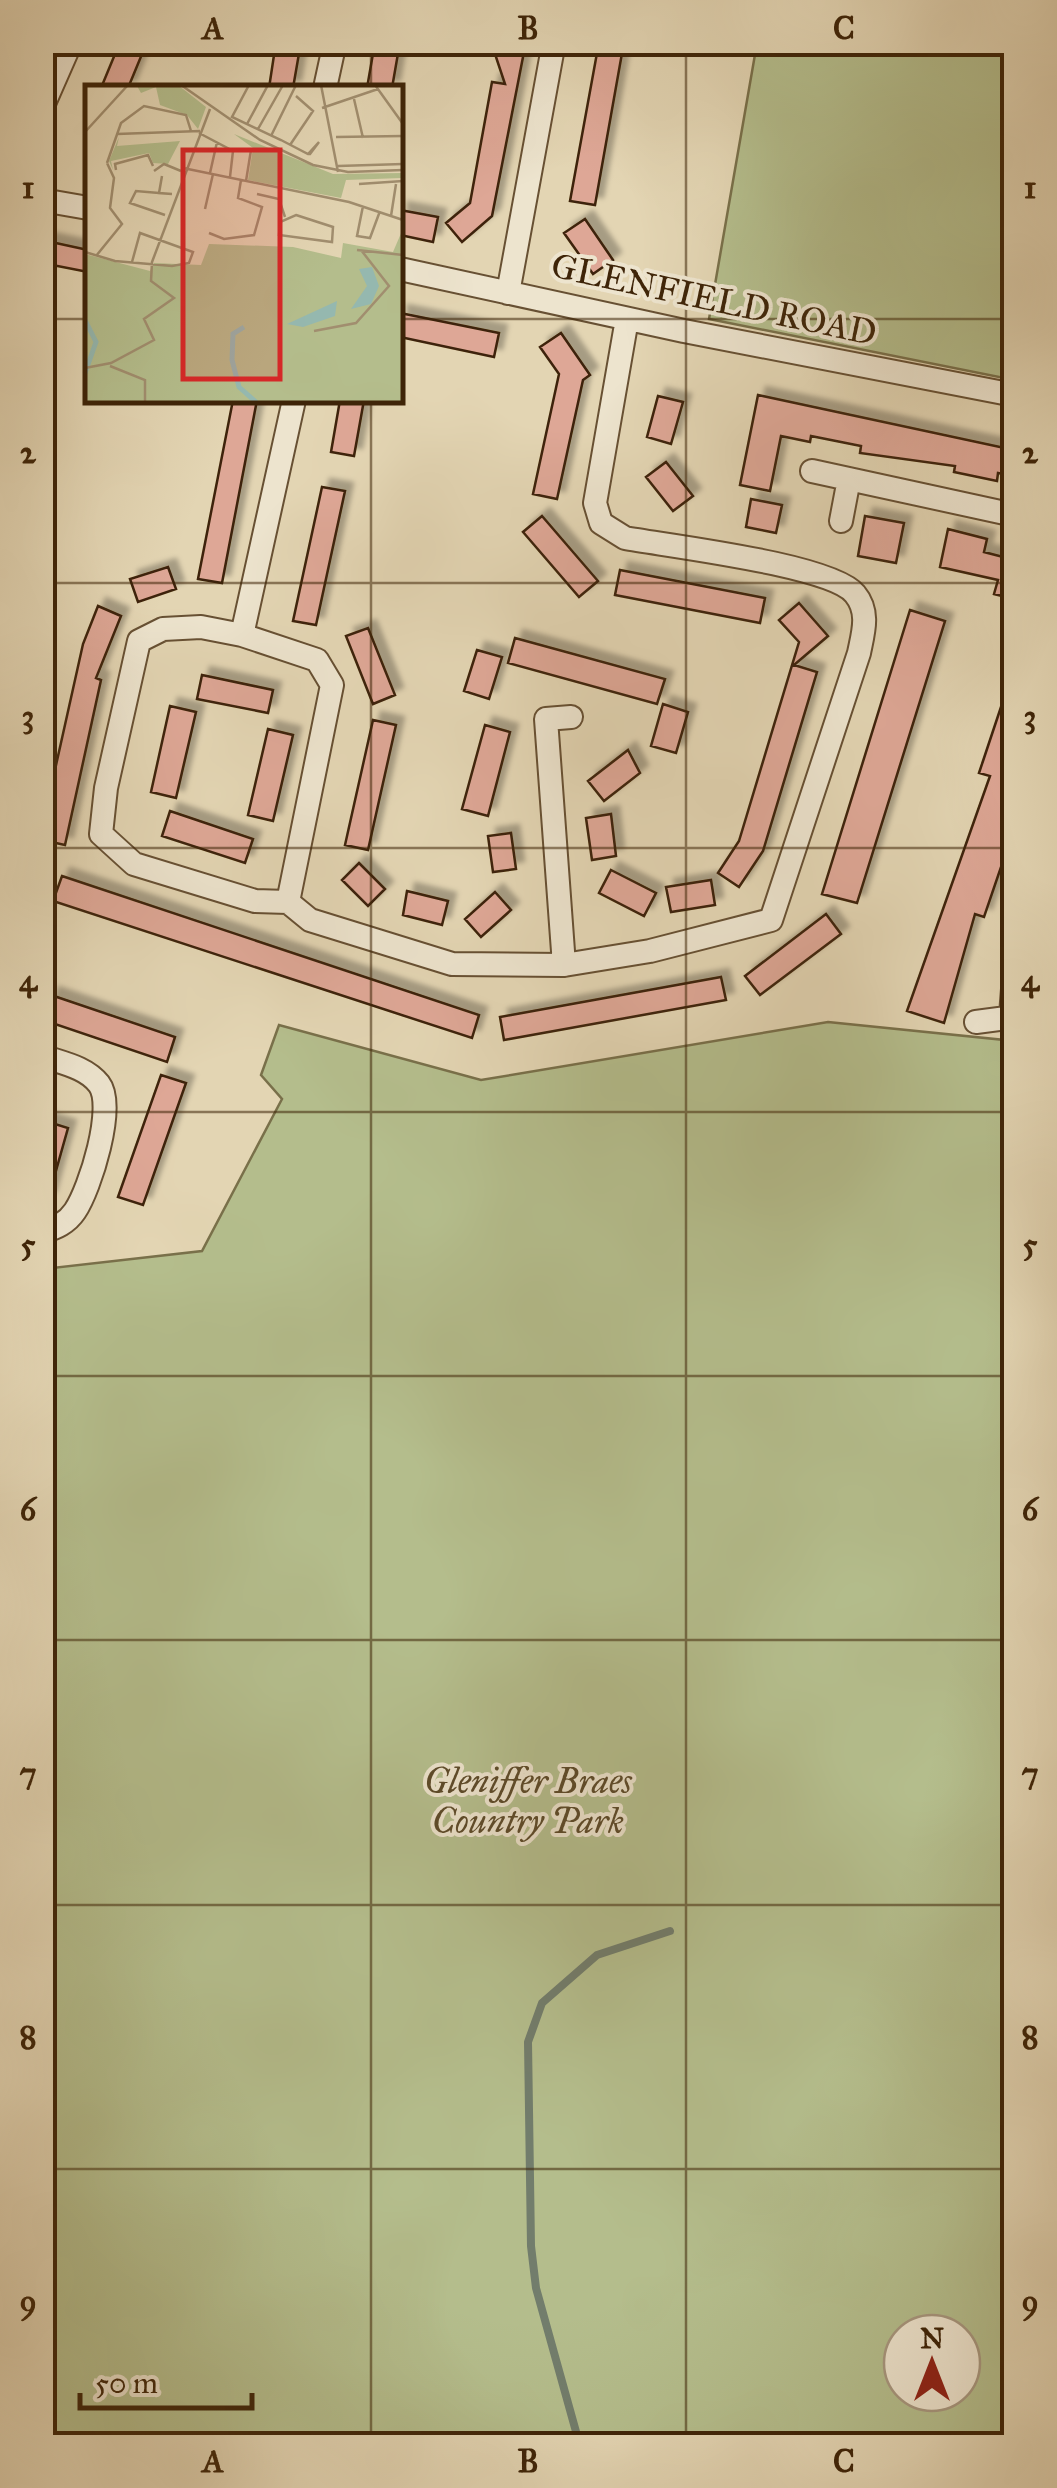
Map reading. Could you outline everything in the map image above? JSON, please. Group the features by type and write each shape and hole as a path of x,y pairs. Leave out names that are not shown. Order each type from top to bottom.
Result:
{"street":[{"path":"42,108 72,42"},
{"path":"326,85 336,42"},
{"path":"508,292 556,55 554,42"},
{"path":"42,200 85,207"},
{"name":"GLENFIELD ROAD","path":"402,269 1014,396"},
{"path":"288,902 332,684 317,660 242,635 182,628 162,629 139,640 106,788 101,834 134,864 255,901 288,902 310,920 452,964 564,965 650,950 771,920 859,653 866,616 855,593 822,574 625,538 601,523 595,502 628,319"},
{"path":"242,635 294,402"},
{"path":"812,471 1014,515"},
{"path":"841,521 849,480"},
{"path":"564,965 546,719 570,717"},
{"path":"976,1022 1013,1016 1014,976"},
{"path":"42,1056 84,1070 101,1086 108,1108 104,1132 77,1210 60,1226 42,1232"}],"green space":[{"path":"757,43 1014,43 1014,380 709,319"},
{"name":"Gleniffer Braes Country Park","path":"828,1022 1014,1041 1014,2445 43,2445 43,1269 202,1251 282,1099 261,1075 279,1025 481,1080"}],"building":[{"path":"120,42 147,42 129,85 102,85"},
{"path":"276,42 301,42 294,85 269,85"},
{"path":"375,42 400,42 393,85 368,85"},
{"path":"491,42 518,42 523,57 492,216 462,242 446,223 470,203 492,82 505,84"},
{"path":"599,42 624,42 595,205 570,201"},
{"path":"402,210 438,217 433,242 402,235"},
{"path":"585,219 613,260 593,274 564,233"},
{"path":"42,240 85,249 85,271 42,263"},
{"path":"402,313 499,333 494,357 402,337"},
{"path":"561,333 590,375 583,380 557,499 533,494 559,374 540,347"},
{"path":"758,395 1014,450 1014,476 998,473 997,481 954,472 955,466 860,453 861,446 811,436 810,442 781,436 770,491 740,485"},
{"path":"658,396 683,402 671,444 647,437"},
{"path":"233,402 257,402 222,583 198,579"},
{"path":"340,402 364,402 354,456 331,452"},
{"path":"666,462 693,496 673,511 646,477"},
{"path":"322,487 345,491 316,625 293,621"},
{"path":"751,499 782,505 776,533 746,527"},
{"path":"542,516 598,581 579,597 523,532"},
{"path":"865,516 904,523 896,563 858,556"},
{"path":"948,529 987,539 984,552 1003,557 1007,540 1014,540 1014,599 994,594 998,580 940,567"},
{"path":"168,567 176,589 138,602 130,579"},
{"path":"620,570 765,598 760,623 615,595"},
{"path":"799,603 828,636 794,665 817,672 763,851 739,887 718,873 739,841 799,642 779,620"},
{"path":"98,606 121,616 96,678 101,680 65,845 42,840 42,828 83,644"},
{"path":"910,610 945,621 857,903 822,894"},
{"path":"368,628 395,695 373,704 346,636"},
{"path":"515,638 665,679 657,704 508,663"},
{"path":"477,650 502,657 489,699 464,691"},
{"path":"202,675 273,690 268,713 197,699"},
{"path":"1011,677 1014,829 984,917 975,914 944,1023 907,1011 990,776 979,773"},
{"path":"663,704 688,712 676,753 651,746"},
{"path":"170,706 196,712 176,798 151,792"},
{"path":"373,720 396,725 368,850 345,845"},
{"path":"485,725 510,732 488,816 462,809"},
{"path":"268,729 293,735 273,821 248,815"},
{"path":"628,750 640,773 604,801 588,781"},
{"path":"170,811 253,839 245,863 162,836"},
{"path":"611,814 616,856 592,860 586,818"},
{"path":"511,833 516,869 493,872 488,836"},
{"path":"359,863 385,889 368,906 342,880"},
{"path":"611,870 656,893 644,916 599,893"},
{"path":"62,876 479,1015 472,1038 53,901"},
{"path":"711,880 715,905 671,912 666,887"},
{"path":"407,891 448,901 442,925 403,915"},
{"path":"495,892 511,910 481,937 465,919"},
{"path":"826,914 841,934 760,995 745,976"},
{"path":"721,977 726,1000 504,1040 500,1017"},
{"path":"51,995 175,1037 167,1062 43,1020"},
{"path":"161,1075 186,1083 143,1205 118,1197"},
{"path":"42,1120 68,1128 48,1199 42,1198"}],"waterway":[{"path":"580,2446 536,2288 531,2246 528,2042 542,2003 597,1955 670,1931"}]}
